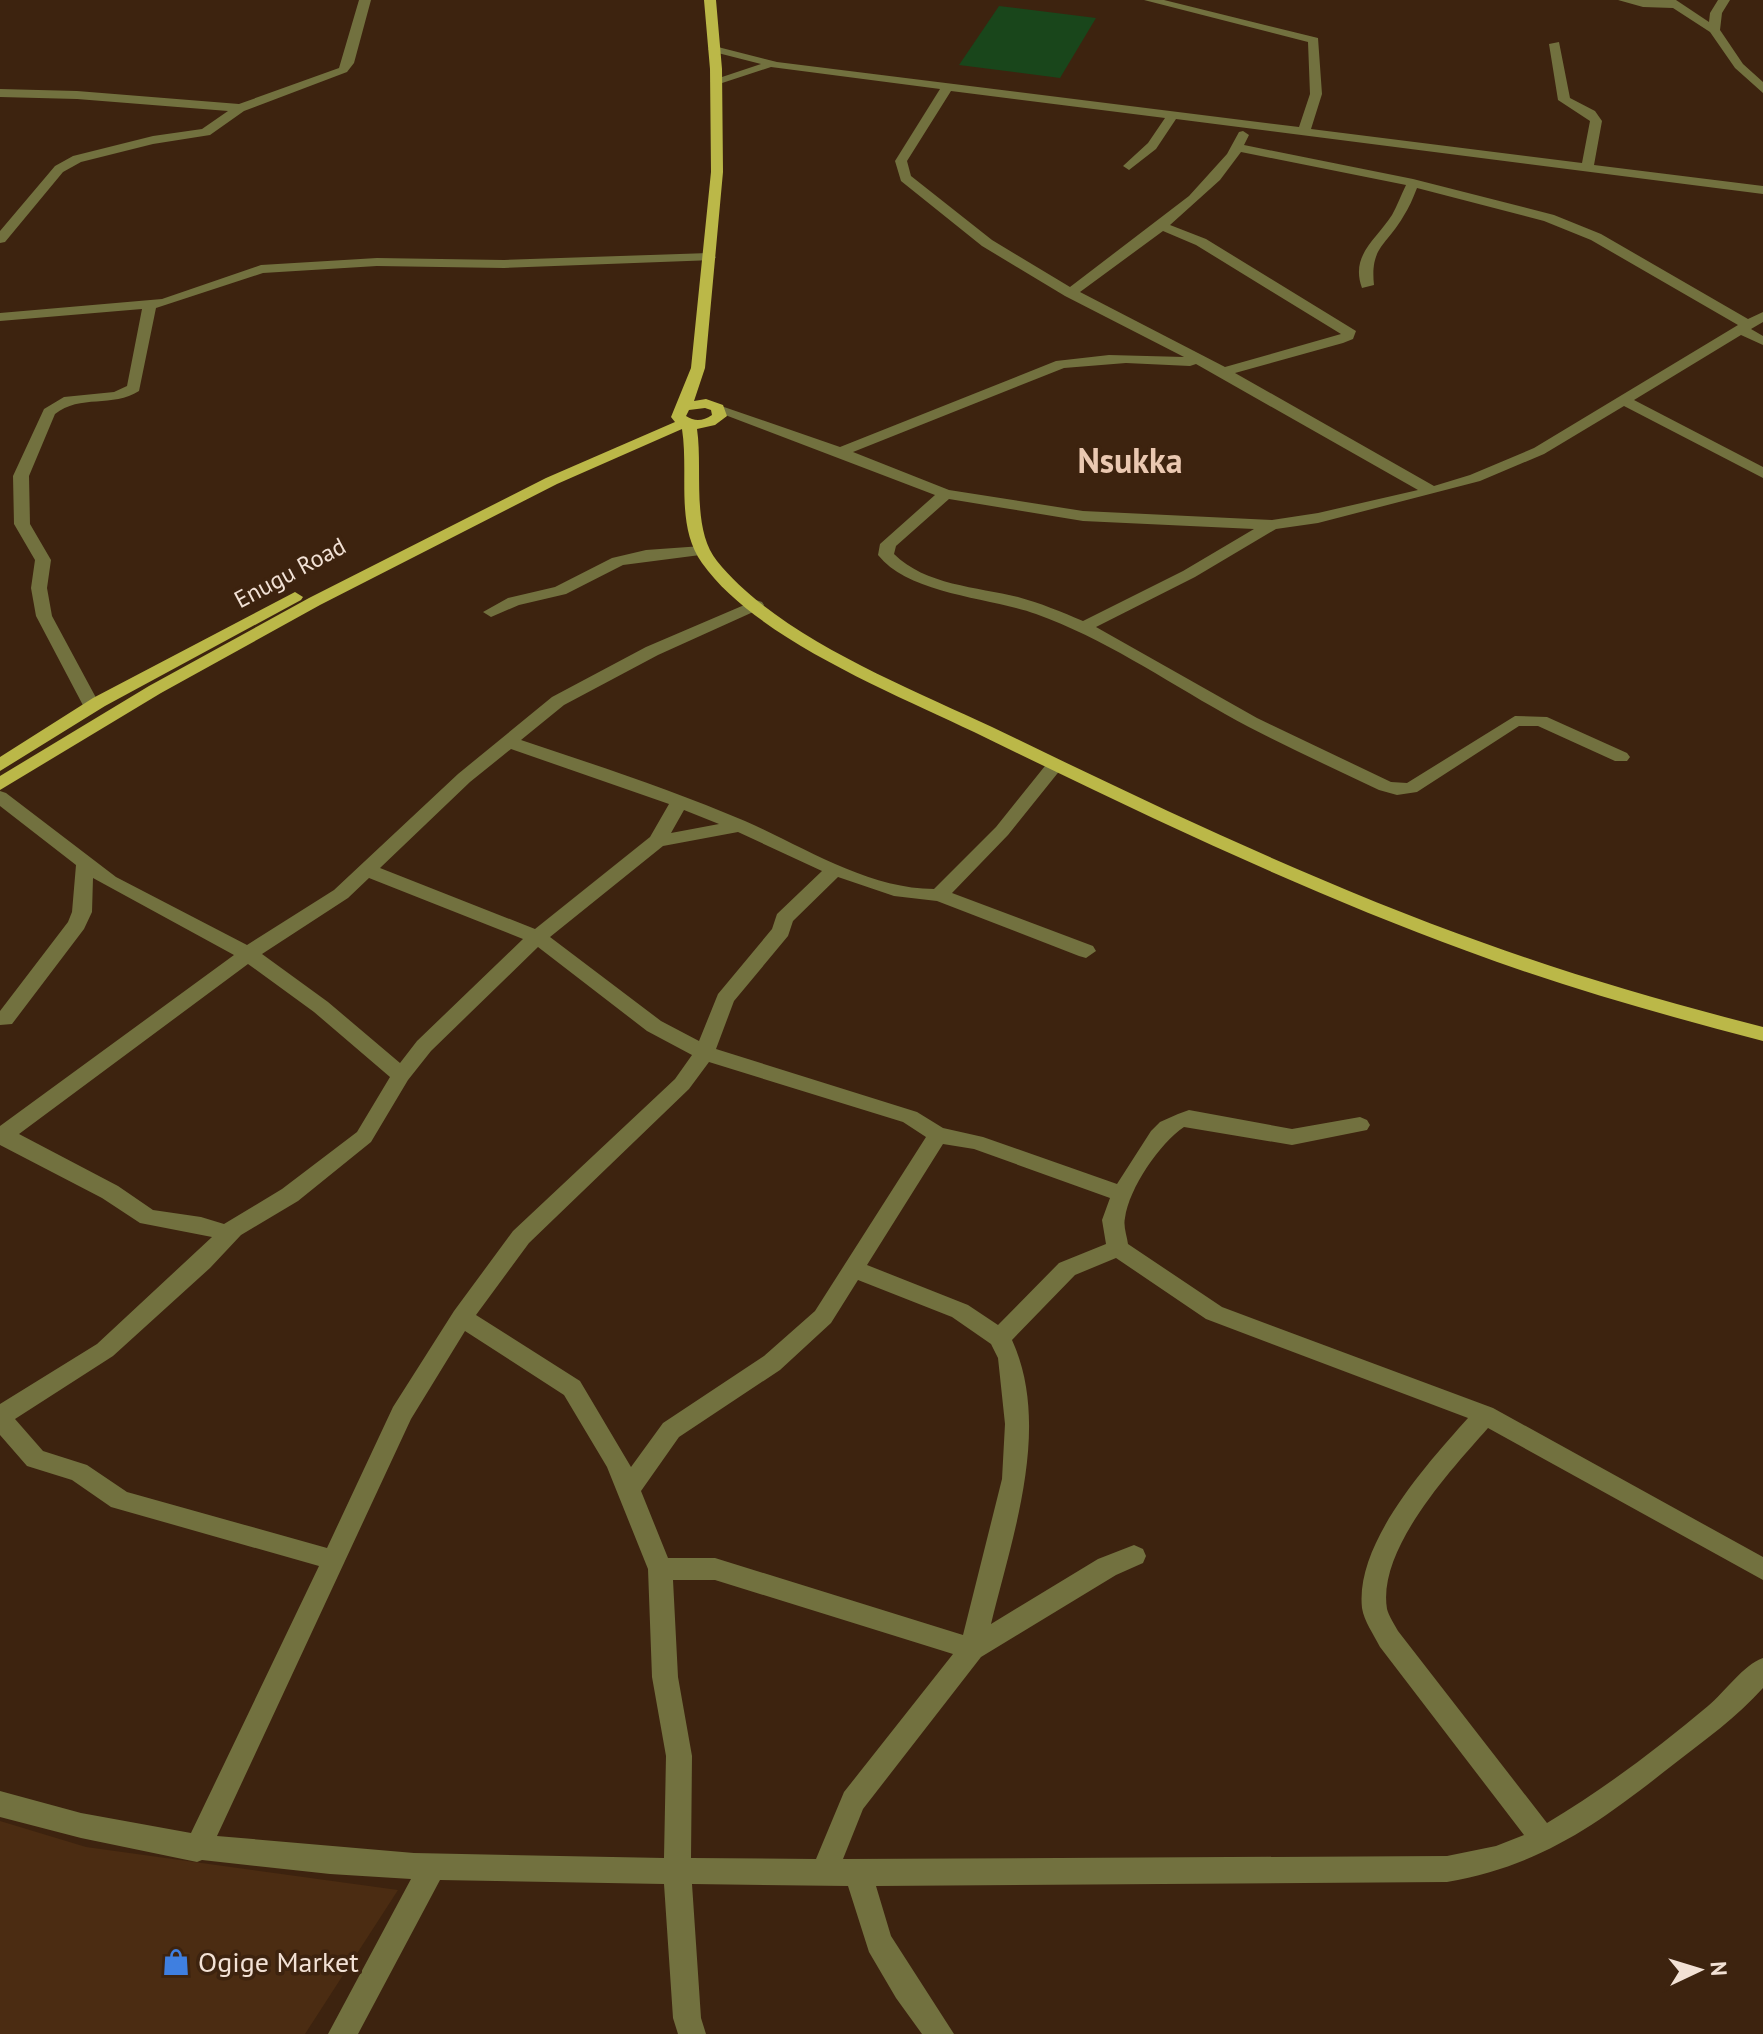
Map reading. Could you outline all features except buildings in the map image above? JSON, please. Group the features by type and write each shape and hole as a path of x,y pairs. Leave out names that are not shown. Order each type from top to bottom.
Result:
{"main road":[{"path":"710,0 717,172 698,368 684,416 693,459 691,521 695,539 724,580 809,641 915,697 1153,812 1439,934 1667,1009 1763,1034"},
{"path":"693,459 715,415 698,368"},
{"path":"0,784 114,711 350,583 519,497 649,437 684,416 698,403 715,415"},
{"path":"684,416 715,415"},
{"name":"Enugu Road","path":"0,765 92,707 337,574 612,442 684,416"},
{"path":"649,437 678,444 693,459"}],"street":[{"path":"0,239 59,169 77,159 153,140 206,132 240,108 343,70 348,63 365,0"},
{"path":"1150,0 1314,40 1316,94 1304,131"},
{"path":"1624,0 1643,4 1671,2 1714,30 1739,66 1763,89"},
{"path":"1714,30 1716,13 1724,0"},
{"path":"1555,44 1564,100 1591,114 1596,121 1588,166"},
{"path":"715,65 742,64"},
{"path":"1739,66 1763,64"},
{"path":"715,65 777,65 1763,190"},
{"path":"947,87 901,161 905,178 987,243 1070,293 1223,372 1432,491"},
{"path":"0,93 77,95 240,108"},
{"path":"1129,166 1152,146 1173,115"},
{"path":"1070,293 1200,193 1239,148 1246,124"},
{"path":"1239,148 1413,183 1549,218 1596,237 1763,341"},
{"path":"1367,285 1365,263 1369,252 1397,217 1413,183"},
{"path":"1159,225 1201,242 1349,331 1348,336 1338,340 1223,372"},
{"path":"0,317 149,306 180,299 261,269 377,262 504,264 709,254"},
{"path":"92,707 44,616 39,588 43,560 22,524 21,476 55,405 71,399 122,394 134,388 149,306"},
{"path":"715,415 762,426 840,452 946,494 1083,516 1272,525 1318,518 1432,491 1475,478 1539,451 1763,316"},
{"path":"1151,358 1172,347"},
{"path":"840,452 1061,364 1151,358 1203,363"},
{"path":"1622,399 1763,473"},
{"path":"946,494 888,544 886,555 892,564 915,575 1027,605 1084,627 1236,714 1397,789 1411,788 1515,721 1541,721 1621,757"},
{"path":"1084,627 1189,574 1272,525"},
{"path":"491,612 514,601 560,591 618,561 646,555 702,551"},
{"path":"228,1234 201,1225 148,1217 110,1192 1,1136 248,954 341,894 508,742 558,701 652,651 756,605"},
{"path":"508,742 613,776 680,802 835,869 919,897 939,895 1086,951"},
{"path":"939,895 1002,831 1055,765"},
{"path":"0,797 109,881 248,954 321,1007 401,1075"},
{"path":"334,1560 120,1500 79,1472 35,1459 0,1417 105,1350 202,1262 228,1234 290,1195 364,1137 401,1075 424,1046 537,937 657,841 680,802"},
{"path":"657,841 740,826"},
{"path":"5,1019 77,924 82,912 85,864"},
{"path":"197,1849 401,1414 462,1317 521,1237 682,1084 704,1053 725,999 781,931 784,919 835,869"},
{"path":"367,870 537,937 654,1026 704,1053 910,1117 938,1135 976,1142 1122,1194"},
{"path":"1360,1125 1292,1137 1189,1118 1178,1119 1164,1129 1122,1194 1113,1220 1118,1248 1214,1313 1485,1415 1763,1569"},
{"path":"629,1488 671,1430 772,1363 823,1317 938,1135"},
{"path":"1000,1338 1067,1269 1118,1248"},
{"path":"854,1269 960,1311 1000,1338 1009,1358 1017,1424 1014,1479 972,1649"},
{"path":"462,1317 572,1388 618,1464 660,1569 665,1677 679,1756 677,1872 687,2018 692,2034"},
{"path":"1485,1415 1423,1484 1377,1568 1375,1612 1389,1639 1544,1840"},
{"path":"824,1874 853,1801 972,1649 1107,1567 1134,1556"},
{"path":"660,1569 715,1569 972,1649"},
{"path":"0,1804 41,1816 197,1849 431,1869 824,1874 1447,1869 1495,1861 1544,1840 1610,1798 1741,1697 1763,1669"},
{"path":"342,2034 431,1869"},
{"path":"858,1873 879,1942 906,1988 940,2034"}],"shaded area":[{"name":"Ogige Market","path":"0,1821 86,1847 398,1890 305,2034 0,2034"}],"green space":[{"path":"999,6 1096,18 1060,78 959,65"}],"place":[{"name":"Ogige Market","path":"176,1962"}],"district":[{"name":"Nsukka","path":"1130,461"}]}
